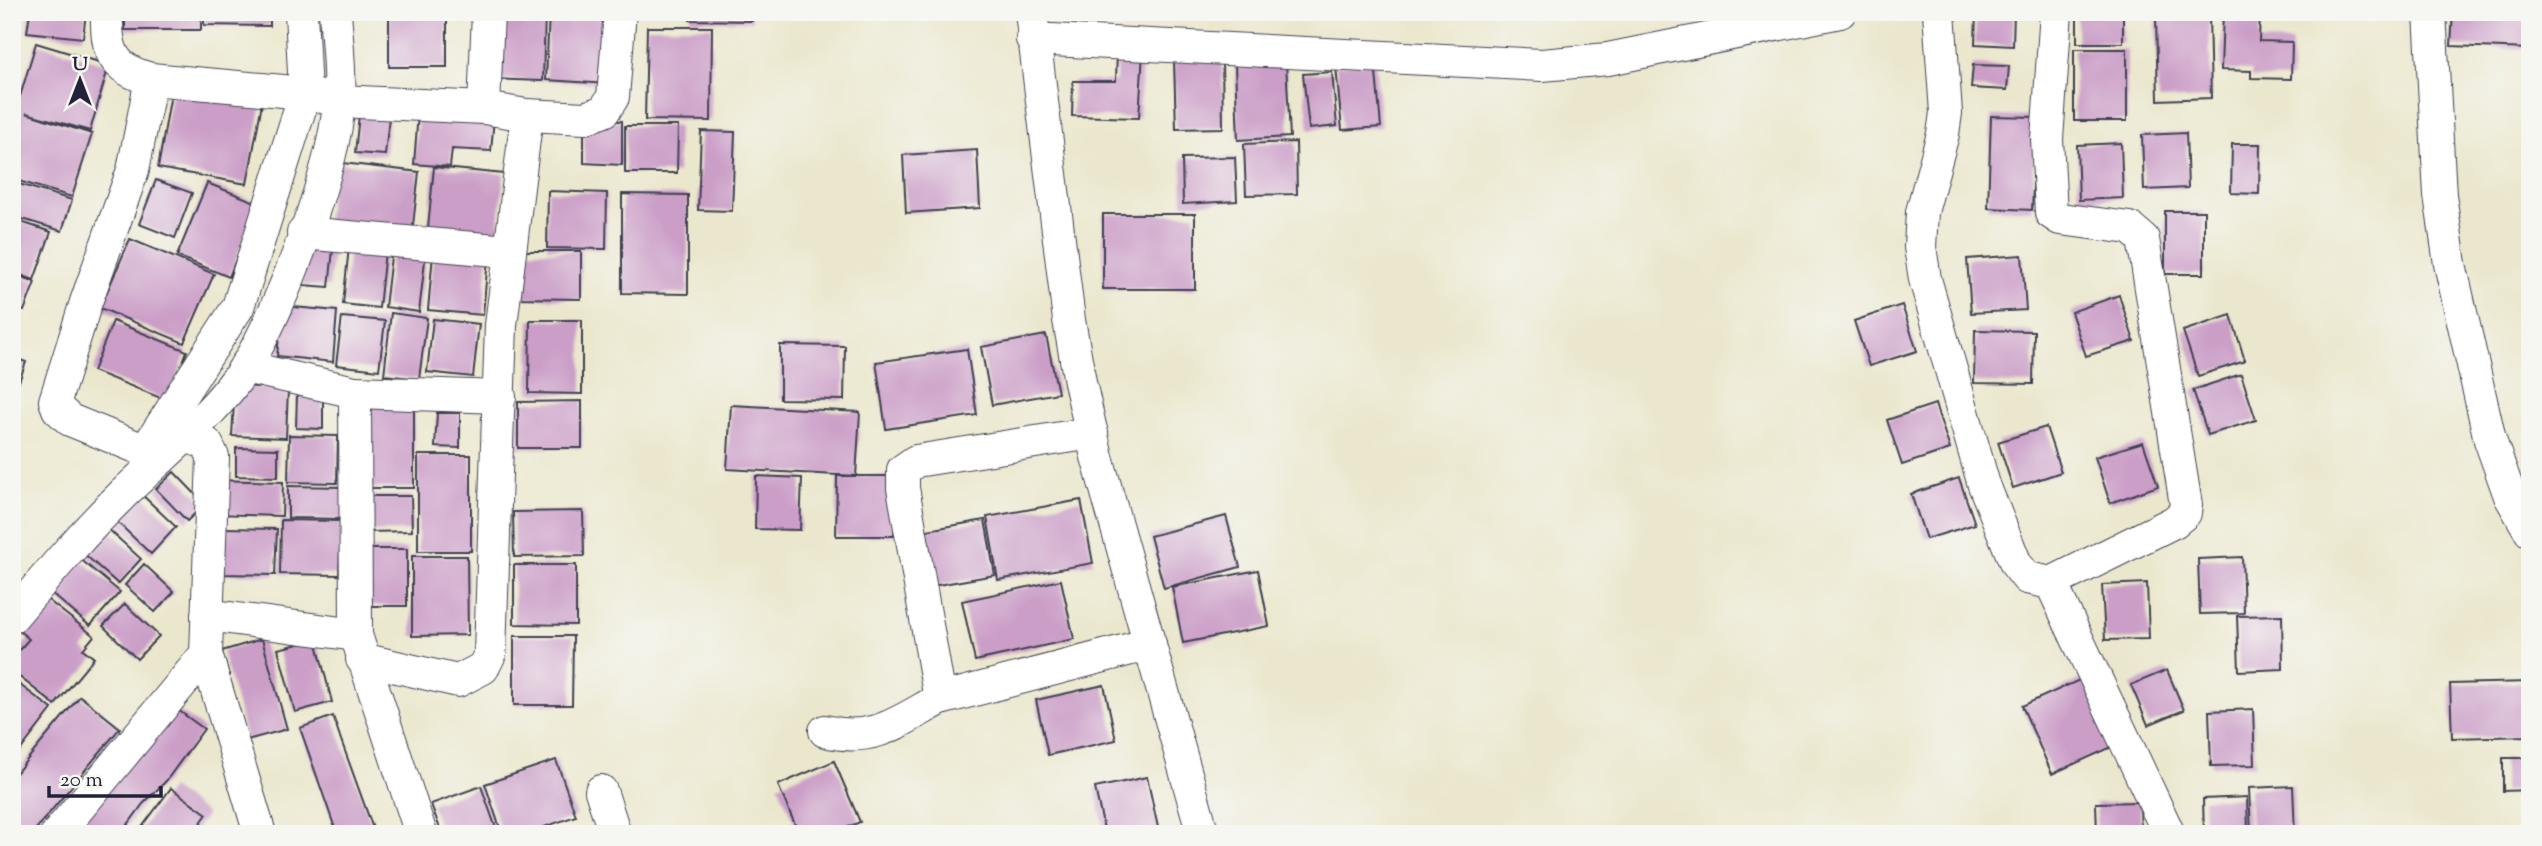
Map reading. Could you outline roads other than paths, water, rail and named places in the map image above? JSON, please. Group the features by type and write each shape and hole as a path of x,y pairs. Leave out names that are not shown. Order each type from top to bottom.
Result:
{"street":[{"path":"107,12 110,47 120,65 128,73 151,79 304,93 340,101 484,108 527,115 586,118 599,114 608,107 613,97 620,12"},
{"path":"164,447 238,307 304,93 301,12"},
{"path":"12,617 164,447 245,367 275,307 303,233 334,135 340,101 335,12"},
{"path":"484,108 488,12"},
{"path":"1203,834 1092,433 1069,320 1032,26 1426,59 1542,65 1608,59 1840,12"},
{"path":"1939,12 1946,113 1922,212 1920,247 1925,279 1984,485 2016,564 2028,578 2050,583 2175,523 2185,513 2186,505 2143,239 2135,229 2060,219 2051,213 2047,139 2056,12"},
{"path":"2430,12 2440,195 2450,264 2490,440 2510,496 2530,531"},
{"path":"151,79 133,170 86,302 55,401 58,409 70,420 164,447 207,444 213,457 206,654 259,833"},
{"path":"207,615 359,647 458,681 476,673 488,661 491,648 499,397 508,251 527,115"},
{"path":"303,233 508,251"},
{"path":"245,367 355,392 499,397"},
{"path":"355,392 359,647 421,834"},
{"path":"940,699 902,488 902,470 916,461 1092,433"},
{"path":"2050,583 2169,834"},
{"path":"825,731 856,737 874,732 940,699 1150,644"},
{"path":"57,834 206,654"},
{"path":"601,791 615,834"}]}
